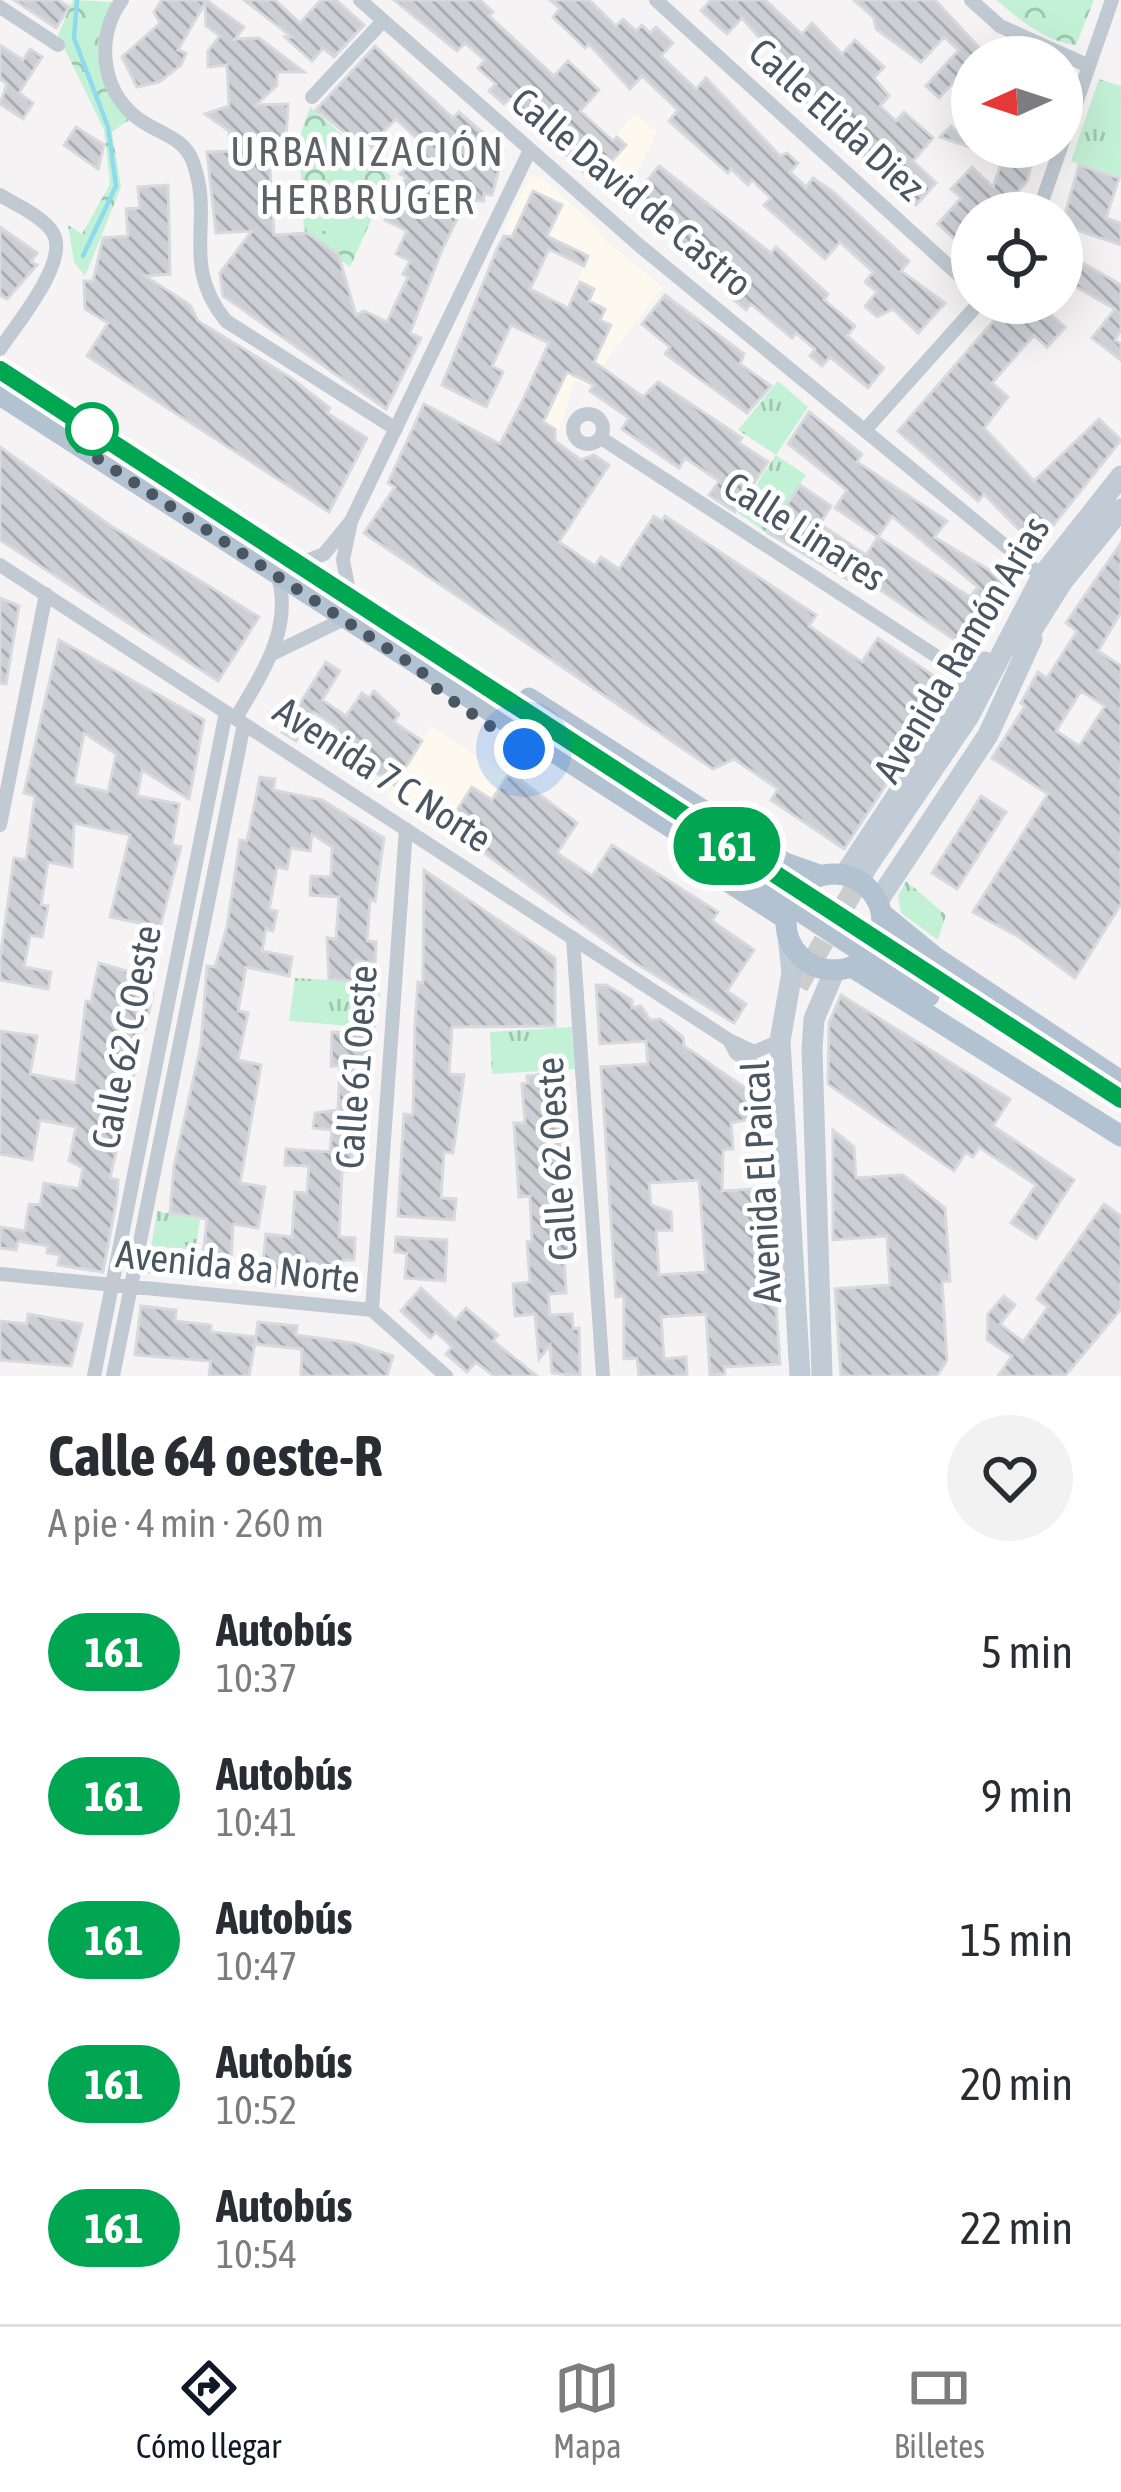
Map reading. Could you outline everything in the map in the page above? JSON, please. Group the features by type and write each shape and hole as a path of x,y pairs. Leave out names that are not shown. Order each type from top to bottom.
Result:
{"main road":[{"path":"0,370 393,625 743,864 934,987 1121,1099"},
{"path":"0,395 419,669 743,864 803,958 934,987 1121,1081"},
{"name":"Avenida Ramón Arias","path":"1121,476 1042,576 969,716 874,868 980,722 1040,618 1121,509"},
{"path":"845,874 1029,597"},
{"path":"811,1376 814,1019 844,968 874,949 880,907 988,735 1040,618"},
{"path":"743,864 784,863 819,875 845,874 870,889 934,987 1121,1136"},
{"path":"811,1376 780,1041 792,972 787,928 796,892 819,875"},
{"name":"Avenida El Paical","path":"804,987 801,1039 811,1376"},
{"path":"934,987 1121,1121"}],"street":[{"path":"122,0 105,32 109,78 137,118 171,136 193,160 199,186 201,281 208,299 226,321 396,429"},
{"name":"Calle David de Castro","path":"360,0 530,150 1042,576"},
{"name":"Calle Elida Diez","path":"656,0 951,268"},
{"path":"971,0 1018,37 1089,66"},
{"path":"1083,83 1112,0"},
{"path":"0,7 58,45"},
{"path":"312,97 383,21"},
{"path":"299,564 324,554 351,521 530,150"},
{"path":"0,195 52,230 58,245 52,269 0,349"},
{"path":"865,430 960,324"},
{"name":"Calle Linares","path":"601,438 973,680"},
{"path":"350,597 343,560 351,521"},
{"name":"Avenida 7 C Norte","path":"0,565 729,1040 736,1053 781,1083"},
{"name":"Calle 62 C Oeste","path":"94,1376 236,718 272,654 284,608 278,577"},
{"path":"0,824 46,594"},
{"path":"272,654 342,620"},
{"name":"Calle 62 C Oeste","path":"113,1376 236,718"},
{"name":"Calle 61 Oeste","path":"372,1310 406,829"},
{"name":"Calle 62 Oeste","path":"573,938 603,1376"},
{"path":"729,1040 754,1052 780,1041"},
{"name":"Avenida 8a Norte","path":"0,1274 372,1310 446,1376"}],"shaded area":[{"path":"635,114 657,132 620,207 582,173"},
{"path":"530,176 541,177 601,231 599,235 663,287 587,386 575,380 559,432 518,405 584,267 504,229"},
{"path":"431,726 508,776 462,847 386,798"}],"green space":[{"path":"73,0 113,2 100,33 99,63 110,92 129,120 112,132 121,187 85,276 74,262 68,225 82,234 110,184 104,130 58,35"},
{"path":"996,0 1094,0 1080,36 1049,36"},
{"path":"1099,79 1121,86 1121,177 1083,165 1083,126"},
{"path":"310,107 391,176 350,267 304,234 299,138"},
{"path":"363,196 365,228 307,232 305,200"},
{"path":"778,381 808,407 776,455 738,430"},
{"path":"776,455 806,475 767,533 738,513"},
{"path":"906,881 946,915 938,940 901,913 898,896"},
{"path":"295,978 381,983 376,1028 289,1021"},
{"path":"572,1027 575,1069 492,1074 490,1032"},
{"path":"157,1211 200,1220 191,1279 147,1273"}],"building":[{"path":"14,0 58,0 69,7 56,28"},
{"path":"162,0 206,0 244,27 235,39 259,38 304,72 277,72 277,85 256,105 288,104 286,138 268,139 274,235 307,233 338,254 356,315 364,311 387,322 408,277 403,274 410,261 396,254 407,231 385,220 406,177 400,174 426,147 396,119 380,135 387,142 376,152 361,135 357,139 346,133 316,110 375,46 453,118 459,112 504,151 492,195 484,194 484,201 466,200 442,250 410,333 421,338 386,409 223,296 220,273 252,231 216,233 207,152 230,151 229,131 205,114 229,106 227,65 208,67 208,51 220,36 206,26 205,3 178,50 186,53 181,65 159,82 137,87 122,57 160,23 154,12"},
{"path":"244,0 275,0 300,23 321,0 336,0 364,25 334,57 323,48 312,61 285,37 292,37"},
{"path":"394,0 480,0 493,12 489,16 554,76 568,61 599,90 580,111 613,141 617,137 626,145 593,181 509,99 504,104 489,91 496,84 478,68 485,60 465,43 457,51"},
{"path":"550,0 589,0 616,26 623,19 636,31 642,25 650,33 656,27 673,43 661,56 696,89 706,78 780,156 787,153 798,163 790,172 806,187 813,178 832,191 909,261 901,271 945,303 918,333 893,309 877,317 865,306 877,292 865,282 873,272 840,242 825,259 764,205 771,198 752,180 748,185 731,169 728,173 669,121 678,110 642,76 630,89 589,44 585,48 553,17 560,8"},
{"path":"711,0 765,0 802,34 812,23 842,54 855,40 884,67 874,78 889,96 880,106 896,121 904,112 933,138 913,161 936,183 916,205 799,97 808,87 800,70 790,70 781,81 769,71 779,60 742,18 727,34 701,11"},
{"path":"854,0 935,0 968,36 951,36 951,43 944,37 921,62 876,29 874,18"},
{"path":"0,45 23,60 30,49 42,57 19,93 33,103 23,119 0,104 7,84 0,79"},
{"path":"951,59 951,85 939,98 926,86"},
{"path":"76,127 104,145 98,169 64,145"},
{"path":"659,166 771,253 776,247 828,294 824,300 855,326 847,336 884,368 868,388 830,357 822,366 810,356 815,349 796,333 792,338 751,304 746,310 733,299 737,293 684,256 690,249 628,204"},
{"path":"1083,166 1119,178 1106,218 1121,223 1121,245 1083,232 1083,192 1071,192 1078,168"},
{"path":"971,168 993,187 1000,168 1030,168 1017,192 951,189"},
{"path":"168,185 170,274 145,276 190,305 198,321 291,378 330,408 327,413 367,438 329,512 87,356 108,323 85,309 84,281 93,281 103,238 128,236 126,209 140,208 138,187"},
{"path":"533,191 562,205 547,236 588,256 584,266 549,249 530,289 568,308 580,282 594,289 589,301 605,309 600,320 611,325 594,362 643,397 658,382 742,438 739,443 768,462 735,512 709,495 719,481 685,458 679,468 622,429 629,418 590,391 594,385 567,372 543,422 555,429 555,441 581,460 594,455 609,465 559,542 595,566 601,557 619,569 654,516 662,521 665,516 816,615 809,626 862,662 878,638 950,687 844,849 771,800 778,789 734,759 713,769 364,533 395,487 388,483 424,404 500,444 520,406 549,343 511,325 492,366 503,372 486,407 442,385 497,249 504,236 512,237"},
{"path":"951,209 951,236 938,224"},
{"path":"0,227 37,253 31,262 37,265 7,299 0,295"},
{"path":"1083,263 1121,285 1121,330 1115,340 1121,344 1121,360 1092,338 1115,309 1083,291"},
{"path":"665,295 744,354 740,364 771,386 747,413 665,354 670,347 642,324"},
{"path":"991,324 1062,324 1065,327 1047,347 1034,335 992,383 1008,397 984,428 1034,481 1099,419 1121,440 1036,547 984,494 978,501 898,431"},
{"path":"809,412 862,454 857,462 947,521 934,537 1014,585 971,651 852,571 847,579 768,533 800,485 831,506 820,524 866,555 878,537 835,508 847,490 788,444","holes":["892,516 978,587 970,597 878,537"]},
{"path":"0,447 111,526 259,617 218,681 0,540"},
{"path":"1121,543 1121,612 1098,651 1121,666 1121,904 1075,978 1019,937 973,912 1048,794 992,758 1025,706 1021,703 1038,672 1047,678 1077,631 1066,623","holes":["1081,691 1105,706 1079,746 1056,731"]},
{"path":"0,598 19,606 6,684 0,683"},
{"path":"59,640 204,720 189,799 142,770 137,796 179,804 172,845 181,847 160,927 110,917 130,835 74,823 72,867 48,862 42,937 30,935 24,967 51,972 48,989 0,980 14,858 26,860 35,796 24,793","holes":["84,733 116,754 108,792 74,784"]},
{"path":"326,662 340,671 322,700 346,716 362,693 369,698 374,691 399,714 394,722 422,741 394,785 330,741 338,728 314,712 296,741 282,732"},
{"path":"510,772 577,823 557,853 592,876 612,845 718,912 712,921 754,950 727,991 746,1004 734,1023 637,964 466,840 472,831 452,818 472,787 492,800"},
{"path":"260,777 275,779 273,790 322,800 384,838 375,901 370,900 367,941 376,942 375,963 356,961 354,981 329,979 327,938 336,939 339,897 310,895 311,876 331,877 332,847 312,834 310,851 291,848 287,869 277,867 269,910 277,911 273,931 266,929 262,951 292,957 289,976 246,967 238,1011 248,1013 238,1060 261,1065 240,1183 265,1187 258,1228 233,1224 230,1279 201,1275 207,1219 170,1213 174,1166 201,1044 207,966 215,967 227,927 240,840 247,841"},
{"path":"981,796 1006,812 957,889 932,873"},
{"path":"424,870 555,958 555,1026 452,1027 449,1074 464,1075 453,1153 444,1152 441,1198 456,1199 454,1220 398,1216 404,1114 413,1115 418,982 423,983"},
{"path":"99,963 151,978 148,993 153,994 145,1029 138,1028 134,1051 139,1052 110,1178 118,1180 117,1197 103,1272 58,1265 60,1255 47,1253 48,1246 18,1241 16,1250 0,1248 0,1227 25,1231 29,1204 40,1205 44,1183 79,1189 83,1168 69,1161 76,1127 40,1120 32,1160 0,1154 0,1031 37,1036 30,1074 76,1083 86,1001 91,1002"},
{"path":"596,985 606,985 632,1000 632,1008 641,1006 650,1020 660,1019 683,1037 684,1046 761,1099 756,1118 731,1123 733,1149 723,1150 722,1191 774,1188 776,1231 771,1231 780,1364 724,1367 725,1374 710,1375 706,1314 661,1317 664,1359 686,1357 687,1376 639,1376 637,1358 624,1359 624,1296 616,1297 601,1067 648,1064 646,1041 600,1044","holes":["699,1180 706,1272 659,1275 656,1231 672,1230 671,1212 651,1205 649,1183"]},
{"path":"841,995 1010,1099 993,1126 1074,1180 1036,1239 1011,1223 1036,1185 979,1147 973,1157 966,1152 954,1171 828,1084 829,1023"},
{"path":"332,1032 370,1034 368,1068 358,1067 356,1112 366,1112 363,1152 352,1151 351,1171 342,1171 339,1237 355,1238 354,1260 343,1260 342,1279 320,1278 319,1289 261,1284 266,1234 292,1237 295,1192 307,1193 309,1166 285,1165 286,1149 330,1152 332,1130 313,1128 315,1113 338,1110 340,1066 331,1066"},
{"path":"546,1074 547,1082 561,1081 560,1154 569,1154 570,1239 576,1253 564,1254 566,1293 548,1294 550,1315 572,1314 573,1329 579,1328 580,1376 552,1373 550,1345 539,1359 535,1314 515,1316 513,1284 530,1282 527,1242 532,1241 530,1196 519,1197 514,1123 525,1123 522,1084 528,1083 527,1076"},
{"path":"833,1130 854,1147 856,1178 903,1175 945,1208 950,1281 942,1282 947,1360 937,1376 841,1376 835,1289 890,1285 887,1236 833,1240"},
{"path":"1104,1204 1121,1216 1121,1309 1065,1376 998,1376 1012,1356 987,1340 988,1314 1004,1296 1015,1305 1000,1324 1023,1342 1048,1307 1037,1299"},
{"path":"396,1237 447,1240 445,1281 405,1278 407,1253 395,1252"},
{"path":"421,1288 456,1320 466,1308 498,1335 493,1341 537,1376 494,1376 476,1362 467,1372 446,1354 452,1347 436,1332 430,1338 401,1311"},
{"path":"141,1306 176,1310 175,1321 211,1325 211,1332 256,1337 249,1376 209,1376 211,1361 135,1355"},
{"path":"28,1314 82,1324 71,1366 0,1360 0,1321 27,1324"},
{"path":"258,1322 297,1326 296,1335 353,1343 393,1356 387,1376 301,1376 302,1349 255,1344"}],"waterway":[{"path":"77,0 74,38 108,127 116,186 83,256"}],"tunnel":[{"path":"798,986 868,865"}],"bus line":[{"name":"161","path":"0,370 1121,1099"}],"district":[{"name":"URBANIZACIÓN HERBRUGER","path":"368,176"}],"route":[{"path":"92,429 80,447 419,669 440,692 524,749"}]}
